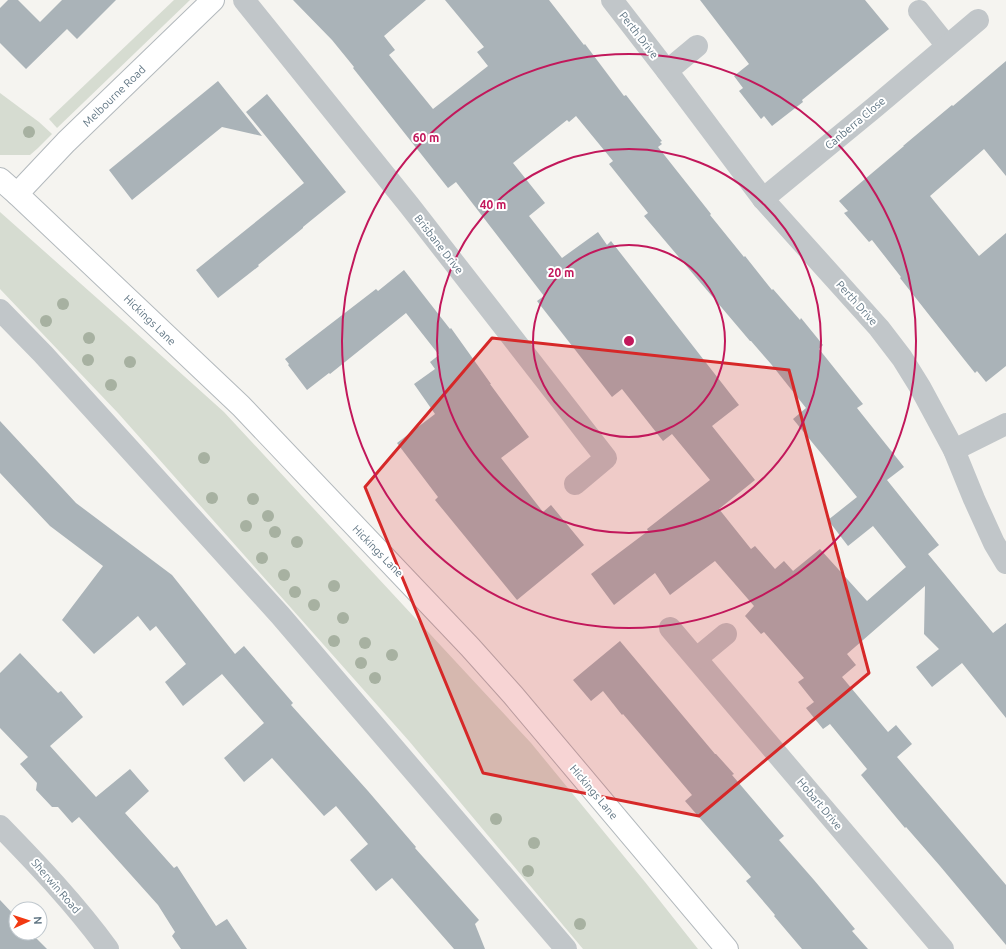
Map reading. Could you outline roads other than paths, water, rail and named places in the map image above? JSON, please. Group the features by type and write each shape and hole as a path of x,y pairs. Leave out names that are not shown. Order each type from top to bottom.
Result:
{"main road":[{"name":"Melbourne Road","path":"17,194 66,142 213,0"},
{"name":"Hickings Lane","path":"0,179 241,406 470,647 513,695 727,949"}],"street":[{"name":"Brisbane Drive","path":"244,0 409,205 606,458 575,484"},
{"name":"Perth Drive","path":"612,0 763,199 879,328 902,358 920,387 954,450 974,499 994,542 1006,563"},
{"path":"919,11 947,46"},
{"name":"Canberra Close","path":"763,199 978,20"},
{"path":"667,71 697,46"},
{"path":"0,310 44,354 280,615 566,949"},
{"path":"954,450 1006,424"},
{"name":"Hobart Drive","path":"670,628 943,949"},
{"path":"696,658 726,634"},
{"name":"Sherwin Road","path":"0,826 46,873 108,949"}]}
